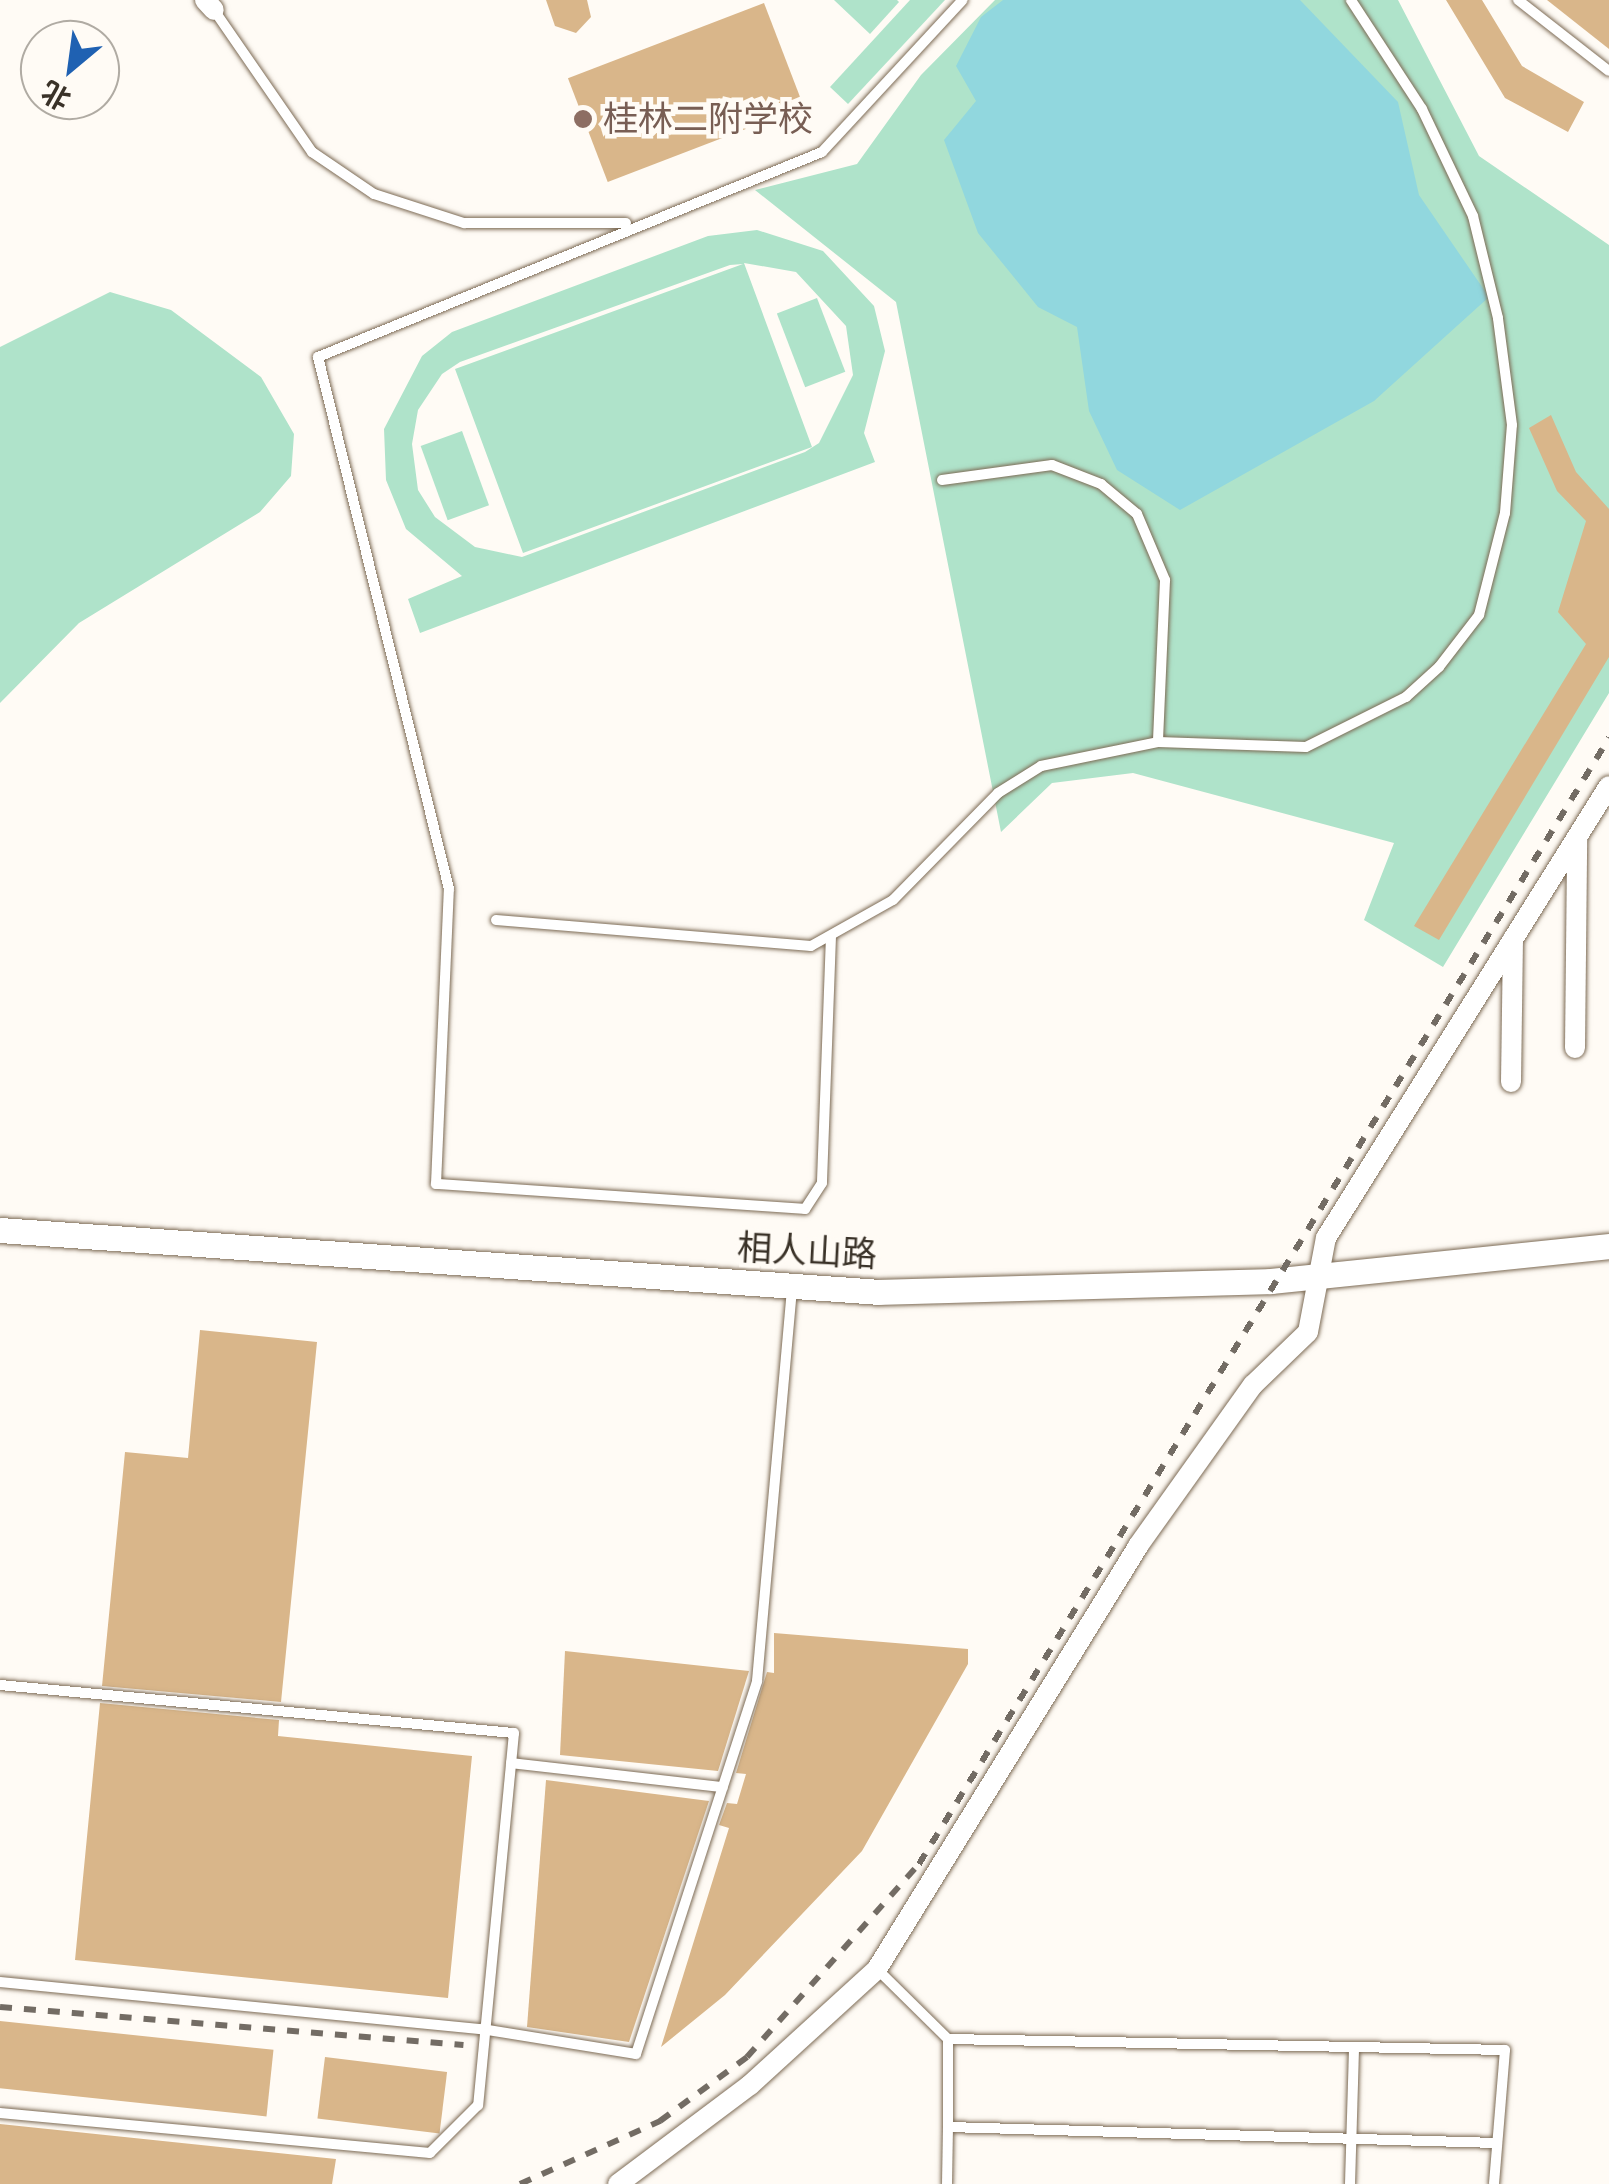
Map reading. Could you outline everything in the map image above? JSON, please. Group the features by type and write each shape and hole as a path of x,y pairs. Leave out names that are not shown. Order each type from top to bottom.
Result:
{"street":[{"path":"618,2184 750,2085 877,1969 1138,1546 1253,1386 1308,1332 1320,1307 1316,1276 1346,1201 1609,786"},
{"path":"1575,1048 1577,838"},
{"path":"1512,1082 1513,938"},
{"name":"相人山路","path":"0,1230 879,1292 1316,1276 1609,1246"}],"lane":[{"path":"831,936 822,1182 806,1210 436,1184 450,890 318,357 632,223 822,152 963,0"},
{"path":"496,920 810,946 893,900 998,793 1041,766 1158,742 1252,751 1324,742 1439,667 1479,615 1496,562 1512,425 1481,250 1422,109 1351,0"},
{"path":"1518,0 1609,71"},
{"path":"210,5 312,152 374,194 464,223 632,223"},
{"path":"942,480 1052,465 1101,484 1137,514 1165,580 1158,742"},
{"path":"0,1982 482,2030 636,2054 757,1681 792,1286"},
{"path":"0,1685 514,1733 482,2030 478,2106 430,2154 0,2113"},
{"path":"511,1763 723,1787"},
{"path":"877,1969 948,2040 1506,2050 1494,2184"},
{"path":"947,2184 948,2040"},
{"path":"1350,2184 1354,2048"},
{"path":"948,2127 1351,2142 1496,2143"}],"green space":[{"path":"834,0 897,0 899,2 870,34"},
{"path":"910,0 945,0 848,104 830,87"},
{"path":"995,0 1398,0 1479,156 1609,245 1609,693 1443,967 1364,920 1394,843 1133,773 1052,783 1001,832 896,302 755,190 857,164 921,75"},
{"path":"757,230 823,251 874,306 885,351 864,433 875,462 420,633 408,599 462,576 406,529 386,480 384,429 422,356 452,332 708,236","holes":["744,263 796,272 846,326 853,375 819,443 805,452 522,557 475,547 435,517 418,490 412,444 418,410 442,374 460,362 730,265 743,264 455,369 523,553 812,447"]},
{"path":"110,292 171,310 261,377 294,434 291,476 260,512 79,623 0,703 0,347"},
{"path":"817,298 845,372 805,387 777,313"},
{"path":"462,431 489,505 448,520 421,446"}],"water":[{"path":"1003,0 1300,0 1398,102 1419,195 1489,297 1374,401 1180,510 1117,470 1089,411 1077,327 1038,307 978,233 944,140 976,101 956,66 981,17"}],"building":[{"path":"546,0 587,0 591,17 576,33 555,26"},
{"path":"1446,0 1482,0 1522,66 1584,102 1568,132 1505,98"},
{"path":"1547,0 1609,0 1609,49"},
{"path":"764,3 804,107 608,182 568,78"},
{"path":"1551,415 1576,472 1609,509 1609,657 1439,940 1414,926 1586,644 1558,612 1586,521 1557,491 1529,428"},
{"path":"200,1330 317,1342 281,1702 102,1686 125,1452 188,1458"},
{"path":"774,1633 968,1649 968,1664 862,1851 725,1995 661,2047 729,1828 719,1825 727,1803 737,1804 746,1774 736,1773 767,1672 774,1673"},
{"path":"565,1651 749,1671 718,1771 560,1755"},
{"path":"100,1703 279,1720 278,1736 472,1756 448,1998 75,1960"},
{"path":"546,1780 709,1801 629,2042 527,2027"},
{"path":"0,2021 273,2050 266,2116 0,2088"},
{"path":"325,2057 447,2072 440,2134 317,2119"},
{"path":"0,2124 336,2159 332,2184 0,2184"}],"railway":[{"path":"520,2184 660,2121 747,2057 919,1864 1609,738"},
{"path":"0,2007 463,2045"}],"place":[{"name":"桂林二附学校","path":"583,119"}]}
